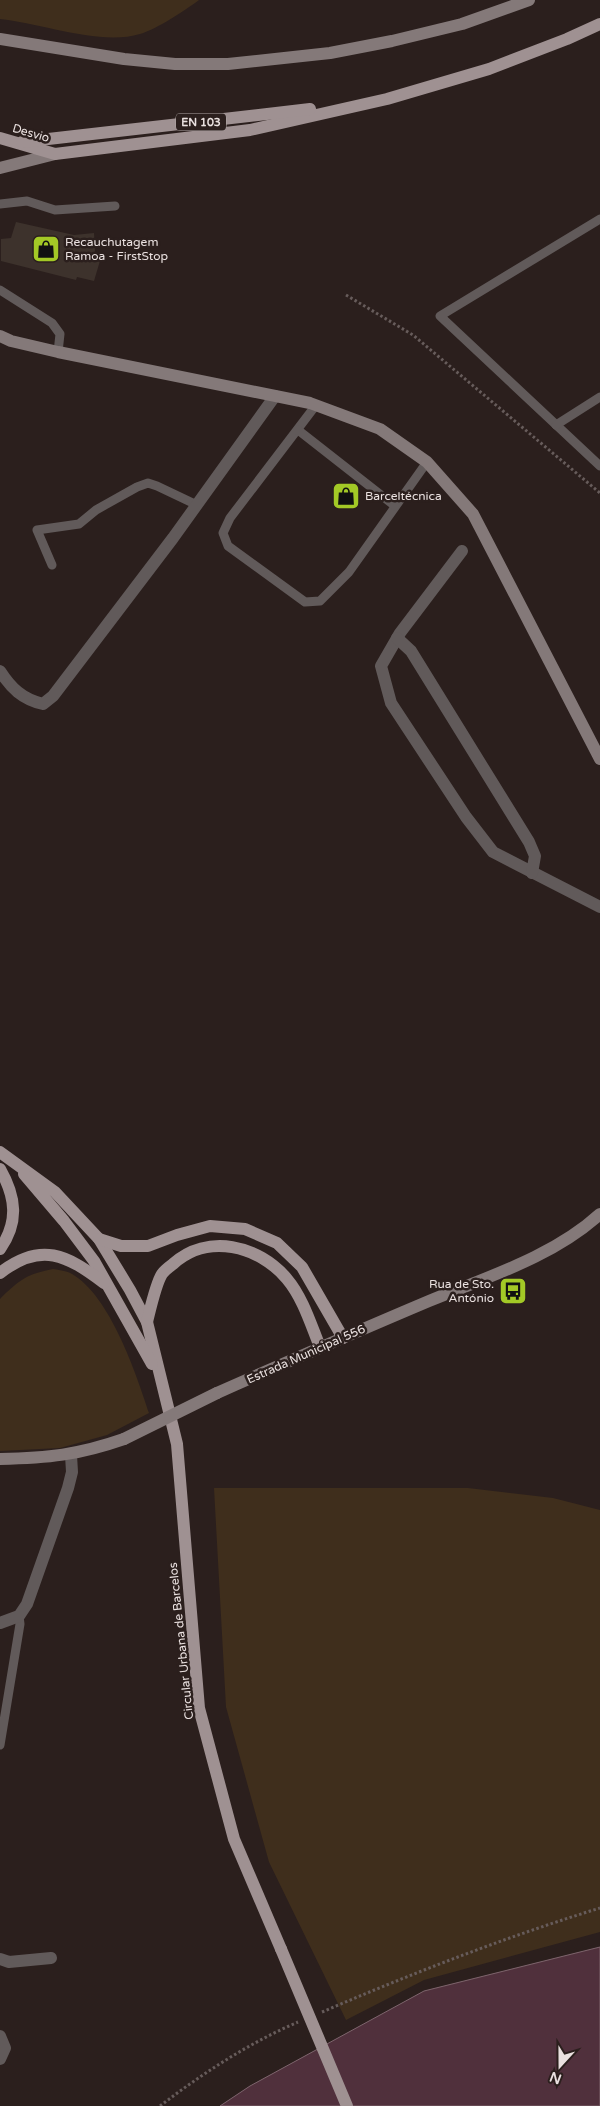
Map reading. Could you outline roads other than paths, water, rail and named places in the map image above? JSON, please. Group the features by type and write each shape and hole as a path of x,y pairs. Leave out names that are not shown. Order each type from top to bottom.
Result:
{"main road":[{"path":"0,39 124,59 175,64 228,64 330,53 392,41 462,24 529,0"},
{"name":"EN 103","path":"55,154 250,130 387,99 489,69 568,39 600,24"},
{"name":"EN 103","path":"14,143 387,99"},
{"name":"Desvio","path":"0,138 55,154"},
{"path":"0,168 55,154"},
{"path":"0,336 11,341 58,352 316,405 380,429 427,462 473,514 600,760"},
{"path":"0,1152 12,1161"},
{"name":"Circular Urbana de Barcelos","path":"12,1161 55,1192 99,1240 147,1322 177,1444 200,1708 234,1839 347,2106"},
{"name":"Circular Urbana de Barcelos","path":"12,1161 80,1241 109,1286 160,1379"},
{"path":"0,1169 10,1187 13,1212 10,1228 0,1249"},
{"name":"Estrada Municipal 556","path":"0,1460 70,1455 95,1449 124,1438 217,1393 534,1257 584,1228 600,1214"},
{"path":"99,1240 121,1246 148,1246 210,1226 244,1229 277,1243 302,1267 343,1338"},
{"path":"147,1322 161,1275 182,1256 212,1245 240,1248 266,1259 287,1279 306,1311 320,1348"},
{"path":"0,1273 21,1259 35,1254 49,1254 64,1257 78,1263 109,1286"}],"street":[{"path":"0,671 7,682 19,694 32,702 43,704 48,700 197,505 275,396"},
{"path":"462,551 397,638 381,666 391,704 466,817 493,852 600,907"},
{"path":"397,638 411,651 529,842 535,856 532,872"},
{"path":"0,1623 19,1616 28,1604 68,1488 72,1472 70,1455"},
{"path":"0,1959 9,1962 51,1958"},
{"path":"0,2036 5,2048 0,2060"}],"lane":[{"path":"0,204 27,201 55,210 115,206"},
{"path":"600,219 440,316 600,466"},
{"path":"0,290 52,323 60,334 58,352"},
{"path":"556,425 600,397"},
{"path":"316,405 230,518 223,533 228,546 305,602 320,601 349,572 427,462"},
{"path":"298,430 395,506"},
{"path":"52,565 37,530 79,524 96,510 137,487 148,483 197,505"},
{"path":"0,1745 20,1624 19,1616"}],"place":[{"name":"Recauchutagem Ramoa - FirstStop","path":"46,249"},
{"name":"Barceltécnica","path":"346,496"},
{"name":"Rua de Sto. António","path":"513,1291"}]}
